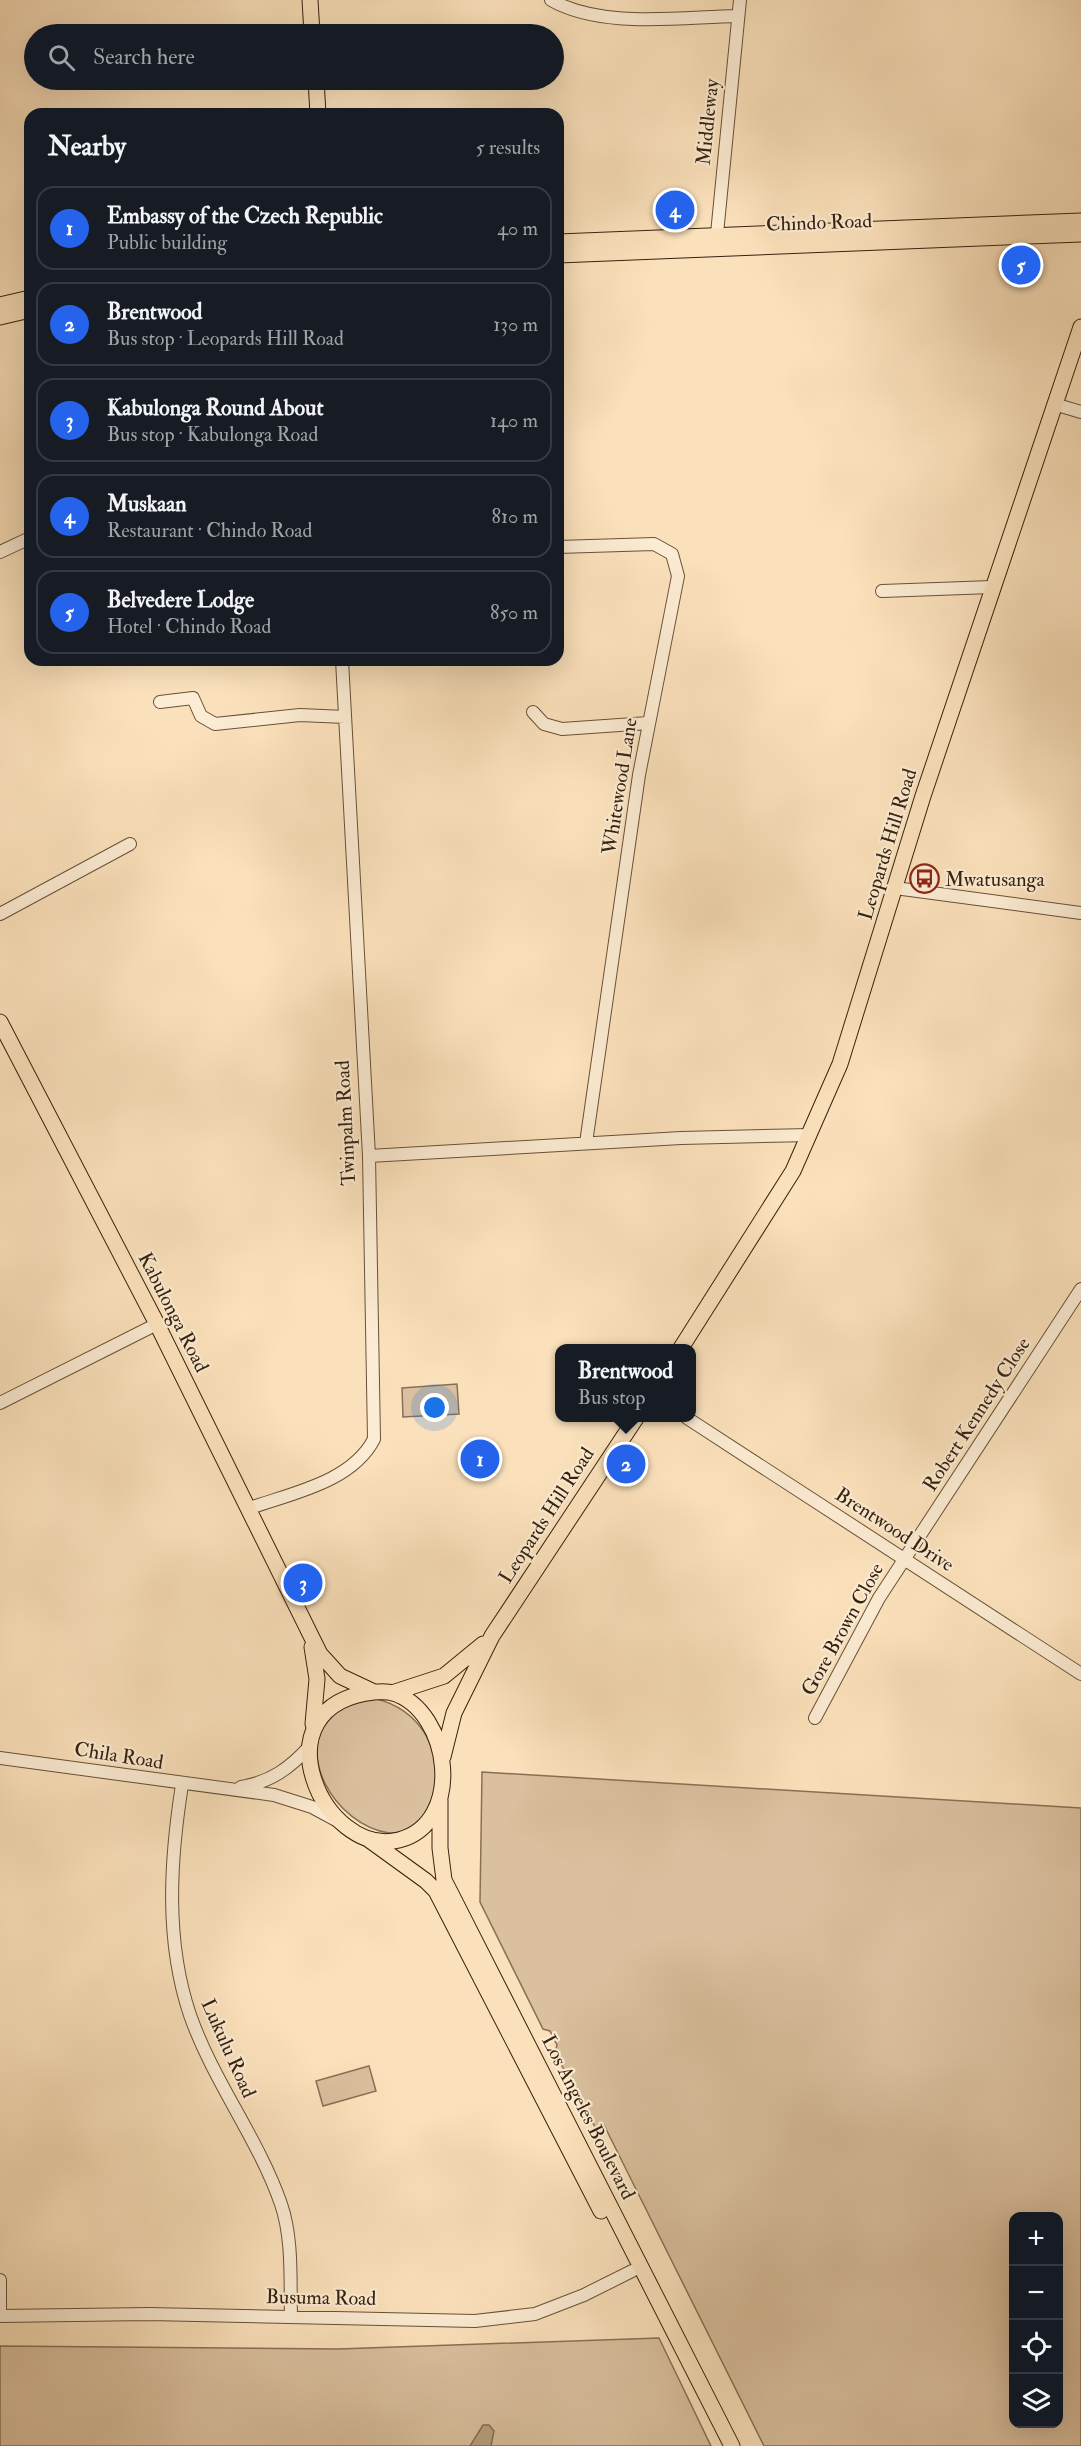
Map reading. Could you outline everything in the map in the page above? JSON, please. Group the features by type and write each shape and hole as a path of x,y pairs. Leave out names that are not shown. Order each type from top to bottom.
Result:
{"main road":[{"path":"310,0 311,24"},
{"path":"317,90 318,108"},
{"name":"Chindo Road","path":"564,242 716,242 1080,231"},
{"name":"Chindo Road","path":"564,255 716,242"},
{"path":"0,305 24,299"},
{"path":"0,317 24,311"},
{"name":"Leopards Hill Road","path":"684,1344 793,1171 840,1064 923,796 1081,327"},
{"name":"Kabulonga Road","path":"0,1022 158,1324 320,1654 334,1671 350,1682 374,1692"},
{"name":"Leopards Hill Road","path":"442,1763 454,1713 492,1636 633,1422"},
{"name":"Kabulonga Road","path":"306,1624 316,1670 312,1730"},
{"name":"Leopards Hill Road","path":"392,1693 444,1676 492,1636"},
{"path":"374,1692 392,1693 412,1705 424,1716 437,1740 442,1763 440,1800 427,1825 399,1840 368,1839 338,1821 321,1797 313,1777 310,1746 312,1730 322,1713 333,1704 358,1694 374,1692"},
{"name":"Los Angeles Boulevard","path":"440,1800 440,1848 444,1880 732,2446"},
{"name":"Los Angeles Boulevard","path":"368,1839 426,1881 436,1891 721,2446"}],"street":[{"path":"551,0 573,10 606,17 737,16"},
{"name":"Middleway","path":"716,242 740,0"},
{"path":"1054,404 1081,412"},
{"path":"0,552 24,541"},
{"name":"Whitewood Lane","path":"564,547 654,544 672,554 678,576 648,723 586,1143"},
{"path":"882,591 992,587"},
{"name":"Twinpalm Road","path":"250,1508 338,1475 368,1450 374,1439 369,1156 342,666"},
{"path":"160,702 193,698 201,716 215,724 300,715 345,717"},
{"path":"534,712 544,724 562,729 648,723"},
{"path":"0,914 130,844"},
{"path":"895,888 1081,914"},
{"path":"369,1156 586,1143 810,1135"},
{"name":"Robert Kennedy Close","path":"904,1559 1081,1289"},
{"path":"0,1402 158,1324"},
{"name":"Brentwood Drive","path":"693,1422 1081,1674"},
{"name":"Gore Brown Close","path":"815,1718 904,1559"},
{"name":"Chila Road","path":"231,1788 264,1782 277,1776 310,1746"},
{"name":"Chila Road","path":"0,1762 84,1768 182,1785 231,1788 285,1798 338,1821"},
{"name":"Lukulu Road","path":"182,1785 172,1863 177,1963 199,2038 281,2205 288,2240 291,2317"},
{"name":"Busuma Road","path":"0,2316 150,2314 475,2321 520,2318 584,2295 632,2271"},
{"path":"0,2280 0,2316"}],"shaded area":[{"path":"457,1384 459,1414 403,1417 402,1388"},
{"path":"368,1697 384,1701 410,1716 428,1740 433,1754 436,1787 424,1822 398,1832 389,1833 369,1827 351,1816 336,1801 325,1783 318,1763 317,1744 323,1725 340,1706"},
{"path":"482,1772 1081,1808 1081,2446 764,2446 604,2125 595,2127 555,2053 557,2045 550,2031 543,2029 480,1902"},
{"path":"369,2066 376,2091 323,2106 316,2081"},
{"path":"659,2338 711,2446 0,2446 0,2346 338,2349"},
{"path":"483,2425 489,2425 494,2431 491,2446 470,2446"}],"place":[{"name":"Muskaan","path":"675,210"},
{"name":"Belvedere Lodge","path":"1021,265"},
{"name":"Mwatusanga","path":"924,879"},
{"name":"Embassy of the Czech Republic","path":"480,1459"},
{"name":"Brentwood","path":"626,1464"},
{"name":"Kabulonga Round About","path":"303,1583"}]}
